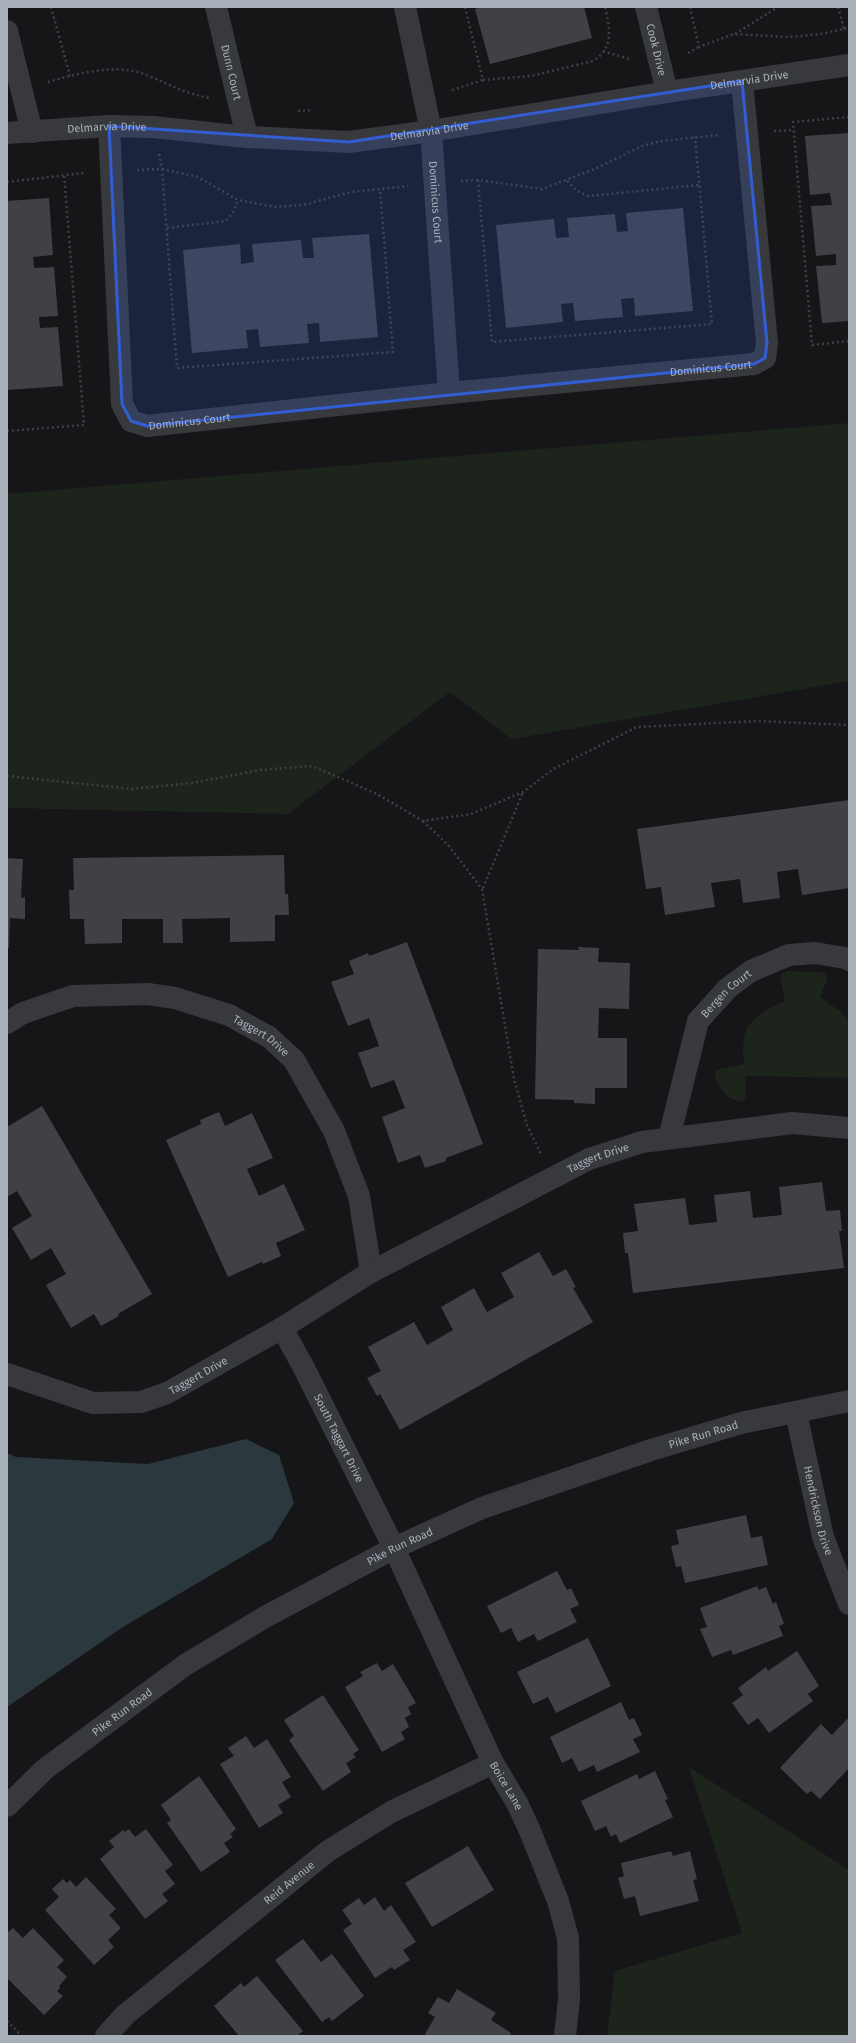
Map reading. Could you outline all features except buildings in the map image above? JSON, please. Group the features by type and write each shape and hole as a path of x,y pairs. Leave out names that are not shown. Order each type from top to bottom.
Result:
{"street":[{"name":"Dunn Court","path":"216,7 247,137"},
{"path":"405,7 430,131"},
{"name":"Cook Drive","path":"646,7 667,92"},
{"path":"7,31 32,132"},
{"name":"Delmarvia Drive","path":"7,133 109,126 154,127 247,137 349,142 430,131 667,92 849,65"},
{"name":"Dominicus Court","path":"109,126 122,404 131,421 147,426 449,393 754,364 765,358 767,343 742,81"},
{"name":"Dominicus Court","path":"430,131 449,393"},
{"name":"Bergen Court","path":"670,1138 698,1021 728,988 751,971 789,955 815,953 849,960"},
{"name":"Taggert Drive","path":"7,1023 23,1013 73,996 148,994 174,998 229,1014 270,1036 294,1060 334,1131 359,1196 371,1272"},
{"name":"Taggert Drive","path":"7,1374 93,1402 141,1402 167,1393 282,1328 371,1272 589,1159 642,1142 792,1123 849,1128"},
{"name":"South Taggart Drive","path":"282,1328 304,1368 394,1548"},
{"name":"Pike Run Road","path":"7,1806 45,1769 185,1665 265,1617 394,1548 482,1508 651,1450 742,1423 849,1401"},
{"name":"Hendrickson Drive","path":"796,1413 824,1536 849,1604"},
{"name":"Boice Lane","path":"394,1548 493,1763 527,1824 558,1901 568,1938 570,1999 565,2036"},
{"name":"Reid Avenue","path":"106,2036 125,2015 328,1851 391,1812 493,1763"}],"path":[{"path":"51,7 70,76"},
{"path":"465,7 483,80"},
{"path":"452,90 483,80 548,73 593,61 600,56 610,39 610,28 605,7"},
{"path":"690,7 699,47"},
{"path":"688,53 699,47 734,34 778,7"},
{"path":"838,7 844,29"},
{"path":"734,34 789,37 821,34 849,28"},
{"path":"603,51 638,62"},
{"path":"43,84 70,76 115,70 142,73 192,95 214,99"},
{"path":"849,117 793,122 812,345 849,342"},
{"path":"771,131 794,130"},
{"path":"456,181 478,180 542,189 567,181 595,169 642,146 662,141 726,135"},
{"path":"478,180 492,342 712,324 695,137"},
{"path":"158,151 162,169 177,368 393,352 380,189"},
{"path":"132,170 162,169 198,177 238,200 275,207 303,205 351,192 411,186"},
{"path":"7,182 87,173"},
{"path":"7,431 84,425 64,175"},
{"path":"567,181 577,191 588,196 699,185"},
{"path":"167,228 226,221 234,211 238,200"},
{"path":"423,821 471,814 523,792 554,768 637,728 757,721 849,725"},
{"path":"7,776 132,788 192,783 260,770 312,766 377,794 423,821 449,846 482,889 514,1079 527,1125 542,1156"},
{"path":"482,889 523,792"},
{"path":"7,2022 22,2036"}],"highlighted area":[{"path":"742,81 767,343 765,358 754,364 147,426 131,421 122,404 109,126 349,142"}],"shaded area":[{"path":"849,423 849,681 512,739 450,692 288,814 7,808 7,494"},
{"path":"787,971 820,972 826,974 827,979 820,997 841,1012 849,1021 849,1078 745,1076 746,1097 743,1101 737,1101 725,1094 715,1077 716,1070 744,1064 743,1043 746,1030 758,1016 785,1001 780,977 781,974"},
{"path":"246,1439 279,1455 294,1503 272,1539 123,1627 7,1707 7,1453 16,1457 148,1464"},
{"path":"689,1767 849,1870 849,2036 607,2036 615,1971 742,1933"}]}
